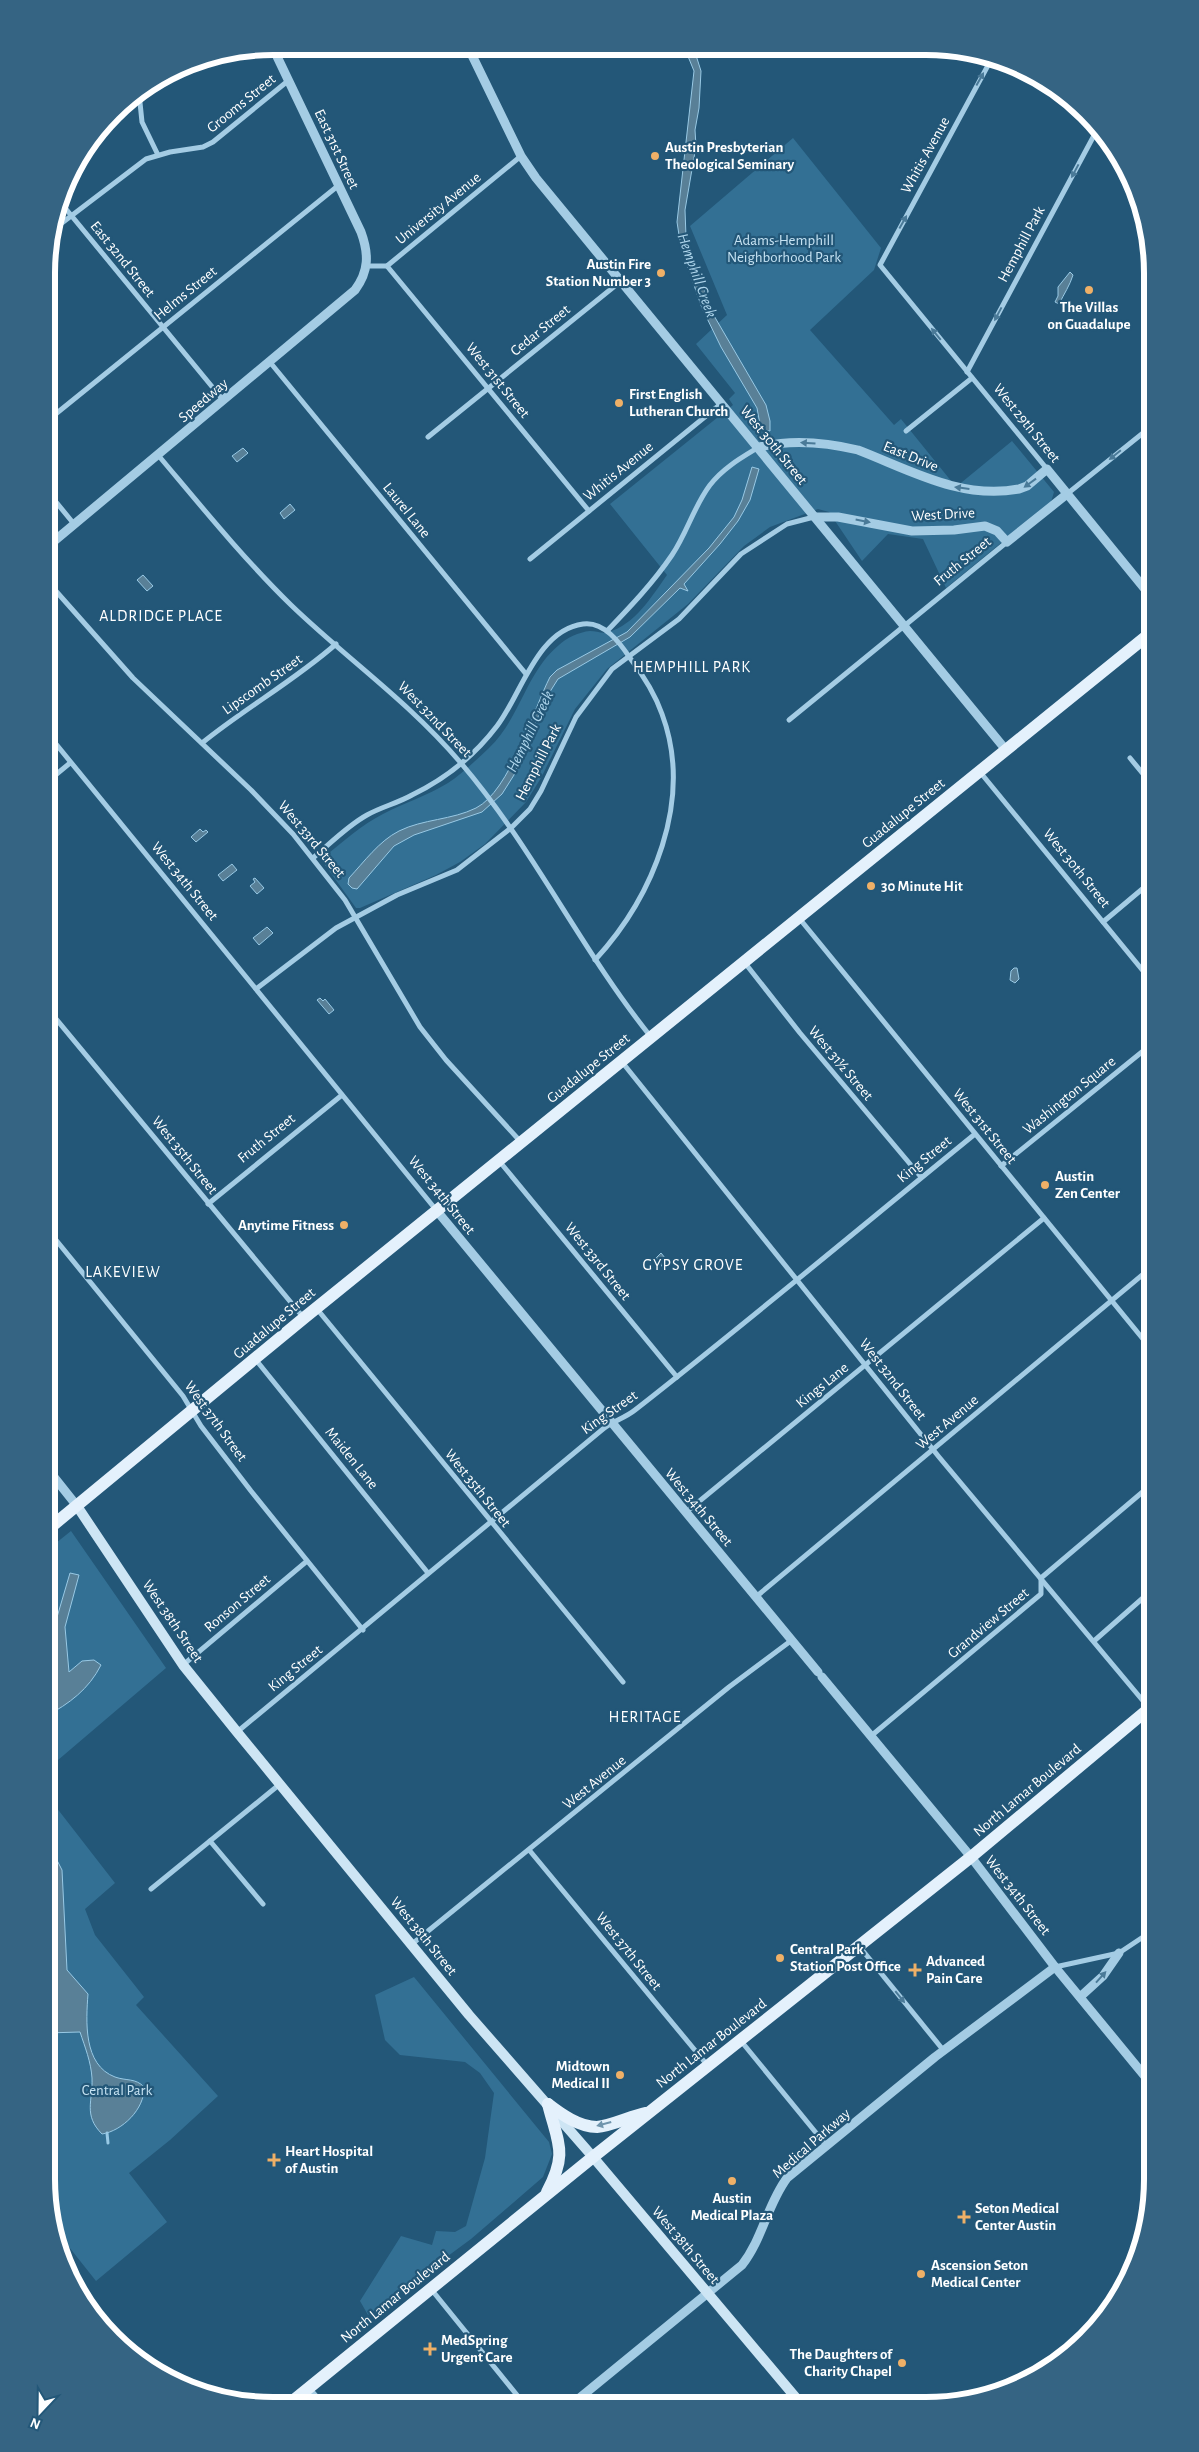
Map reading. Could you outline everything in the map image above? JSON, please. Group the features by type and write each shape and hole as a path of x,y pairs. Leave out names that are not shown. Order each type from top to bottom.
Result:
{"main road":[{"name":"Guadalupe Street","path":"55,1524 192,1413 316,1308 1144,638"},
{"name":"West 38th Street","path":"77,1506 183,1665 469,2015 548,2104 706,2294 795,2397"},
{"name":"North Lamar Boulevard","path":"298,2397 544,2196 971,1858 1144,1714"},
{"path":"548,2104 578,2123 599,2127 651,2112"},
{"path":"544,2196 558,2170 561,2154 548,2104"}],"street":[{"name":"East 31st Street","path":"277,55 364,239 367,266"},
{"name":"West 30th Street","path":"472,55 522,156 536,178 1006,750"},
{"name":"Whitis Avenue","path":"880,265 989,64"},
{"name":"Grooms Street","path":"60,225 146,159 203,147 213,142 289,79"},
{"path":"140,100 142,122 158,155"},
{"name":"Hemphill Park","path":"967,372 1095,135"},
{"name":"University Avenue","path":"387,266 522,156"},
{"name":"Helms Street","path":"55,415 338,185"},
{"name":"East 32nd Street","path":"65,207 223,400"},
{"name":"West 29th Street","path":"880,265 1144,588"},
{"path":"367,266 387,266"},
{"name":"Speedway","path":"55,540 355,290 364,276 367,266"},
{"name":"West 31st Street","path":"387,266 589,511"},
{"name":"Cedar Street","path":"428,438 621,280"},
{"name":"Laurel Lane","path":"269,361 526,674"},
{"path":"906,432 972,378"},
{"name":"Whitis Avenue","path":"530,560 722,403"},
{"name":"Fruth Street","path":"789,720 1144,431"},
{"name":"East Drive","path":"758,447 780,442 846,447 962,489 1019,489 1027,486 1047,470"},
{"path":"607,631 646,589 671,557 711,484 723,471 758,447"},
{"name":"West 32nd Street","path":"158,455 264,577 336,644 413,711 462,764 512,828 551,887 595,960 629,1009 652,1037"},
{"path":"55,501 74,524"},
{"name":"Hemphill Park","path":"256,988 316,941 356,916 397,895 457,870 470,862 512,828 530,809 541,791 576,717 612,669 628,655 679,619 726,568 747,549 787,524 815,517"},
{"name":"West Drive","path":"815,517 838,517 912,531 954,530 985,526 997,531 1008,542"},
{"name":"West 33rd Street","path":"55,590 133,678 273,812 313,858 356,916 420,1027 446,1060 521,1143"},
{"path":"313,858 366,816 412,796 462,764 497,726 514,702 526,674 549,645 573,627 592,624 607,631 614,638 643,676 662,714 672,758 672,792 662,846 640,899 622,928 595,960"},
{"name":"Lipscomb Street","path":"202,743 230,721 296,677 336,644"},
{"name":"West 34th Street","path":"55,744 685,1514 757,1596 971,1858 1055,1967 1144,2076"},
{"path":"1130,758 1144,775"},
{"path":"55,775 70,762"},
{"name":"West 30th Street","path":"980,771 1144,972"},
{"path":"1103,922 1144,888"},
{"name":"West 31st Street","path":"799,918 1144,1340"},
{"name":"West 31½ Street","path":"744,963 921,1177"},
{"name":"West 35th Street","path":"55,1019 304,1318"},
{"name":"Washington Square","path":"1002,1166 1144,1050"},
{"name":"West 32nd Street","path":"622,1062 798,1279 933,1450 1144,1700"},
{"name":"Fruth Street","path":"208,1204 342,1095"},
{"name":"King Street","path":"237,1732 363,1630 489,1522 611,1423 622,1420 677,1377 975,1134"},
{"name":"West 33rd Street","path":"499,1161 677,1377"},
{"name":"Kings Lane","path":"685,1514 1044,1218"},
{"name":"West 37th Street","path":"55,1240 183,1396 192,1413 363,1630"},
{"name":"West Avenue","path":"757,1596 1144,1273"},
{"name":"West 35th Street","path":"316,1308 489,1522 623,1682"},
{"name":"Maiden Lane","path":"256,1359 428,1574"},
{"name":"West 38th Street","path":"55,1478 77,1506"},
{"name":"Grandview Street","path":"871,1736 1041,1594 1041,1578 1144,1491"},
{"name":"Ronson Street","path":"183,1665 307,1561"},
{"path":"1094,1641 1144,1597"},
{"name":"West Avenue","path":"412,1944 530,1851 729,1687 792,1640"},
{"path":"151,1890 280,1784"},
{"path":"210,1841 263,1904"},
{"name":"West 37th Street","path":"530,1851 708,2067"},
{"path":"1055,1967 1119,1953 1144,1936"},
{"path":"858,1946 944,2051"},
{"path":"1080,1997 1103,1976 1119,1953"},
{"name":"Medical Parkway","path":"581,2397 742,2265 752,2252 776,2192 787,2178 944,2051 1055,1967"},
{"path":"740,2041 826,2145"},
{"path":"431,2288 519,2397"},
{"path":"309,2388 317,2397"}],"green space":[{"name":"Adams-Hemphill Neighborhood Park","path":"793,138 881,248 874,270 810,330 894,425 901,419 956,487 1012,441 1054,492 1051,502 946,588 923,539 888,534 862,561 829,512 818,509 770,527 744,546 688,604 607,669 575,709 541,778 526,802 485,844 460,862 436,875 360,908 356,908 322,861 324,857 375,818 432,792 448,783 469,767 500,736 538,668 562,642 590,631 606,633 626,623 642,609 667,575 610,504 733,405 729,399 735,393 696,344 727,315 690,226"},
{"name":"Central Park","path":"71,1531 166,1668 55,1763 55,1544"},
{"name":"Central Park","path":"55,1799 56,1807 115,1883 85,1909 95,1935 144,1997 136,2005 218,2096 170,2140 129,2173 167,2222 96,2281 64,2240 56,2199 57,2189 55,2186"},
{"path":"414,1977 549,2142 552,2154 543,2177 471,2239 368,2315 360,2301 401,2236 432,2245 436,2231 455,2232 466,2226 485,2158 494,2093 480,2073 465,2062 400,2055 385,2040 375,1995"}],"water":[{"path":"687,55 696,55 701,71 699,108 695,130 696,146 685,210 686,237 713,314 766,405 770,421 770,431 761,430 757,408 721,347 702,308 681,248 677,222 694,71"},
{"path":"1070,272 1073,275 1072,279 1059,304 1055,302 1058,296 1058,287"},
{"path":"243,448 248,453 237,462 232,456"},
{"path":"752,467 759,469 750,500 738,521 720,544 684,584 688,591 680,588 630,637 558,679 546,698 514,775 502,794 482,812 414,835 394,846 357,889 352,888 348,884 349,878 372,852 392,835 408,827 467,812 488,799 500,785 510,768 550,677 557,670 627,632 709,548 734,517 742,500"},
{"path":"290,504 295,510 284,519 280,513"},
{"path":"143,575 153,586 147,591 137,580"},
{"path":"200,829 203,832 206,830 208,832 196,842 191,837"},
{"path":"232,864 237,870 223,881 218,875"},
{"path":"255,878 264,888 257,894 250,886 255,882 253,879"},
{"path":"267,927 273,933 259,945 253,938"},
{"path":"1017,968 1019,979 1015,983 1010,980 1011,971"},
{"path":"320,998 323,1001 325,999 334,1010 329,1014 317,1000"},
{"path":"661,1253 670,1264 664,1269 656,1258"},
{"path":"70,1573 79,1575 65,1627 69,1672 82,1661 94,1660 101,1665 91,1681 78,1695 55,1711 55,1624"},
{"path":"55,1856 62,1870 67,1970 88,1994 87,2029 92,2053 97,2063 105,2071 115,2077 138,2082 144,2087 141,2103 131,2118 110,2132 102,2134 96,2127 91,2114 91,2072 88,2055 80,2032 55,2033"}],"waterway":[{"name":"Hemphill Creek","path":"107,2133 108,2143"}],"place":[{"name":"Austin Presbyterian Theological Seminary","path":"655,156"},
{"name":"Austin Fire Station Number 3","path":"661,273"},
{"name":"The Villas on Guadalupe","path":"1089,290"},
{"name":"First English Lutheran Church","path":"619,403"},
{"name":"30 Minute Hit","path":"871,886"},
{"name":"Austin Zen Center","path":"1045,1185"},
{"name":"Anytime Fitness","path":"344,1225"},
{"name":"Central Park Station Post Office","path":"780,1958"},
{"name":"Advanced Pain Care","path":"915,1970"},
{"name":"Midtown Medical II","path":"620,2075"},
{"name":"Heart Hospital of Austin","path":"274,2160"},
{"name":"Austin Medical Plaza","path":"732,2181"},
{"name":"Seton Medical Center Austin","path":"964,2217"},
{"name":"Ascension Seton Medical Center","path":"921,2274"},
{"name":"MedSpring Urgent Care","path":"430,2349"},
{"name":"The Daughters of Charity Chapel","path":"902,2363"}],"district":[{"name":"ALDRIDGE PLACE","path":"161,615"},
{"name":"HEMPHILL PARK","path":"692,666"},
{"name":"GYPSY GROVE","path":"693,1264"},
{"name":"LAKEVIEW","path":"123,1271"},
{"name":"HERITAGE","path":"645,1716"}]}
